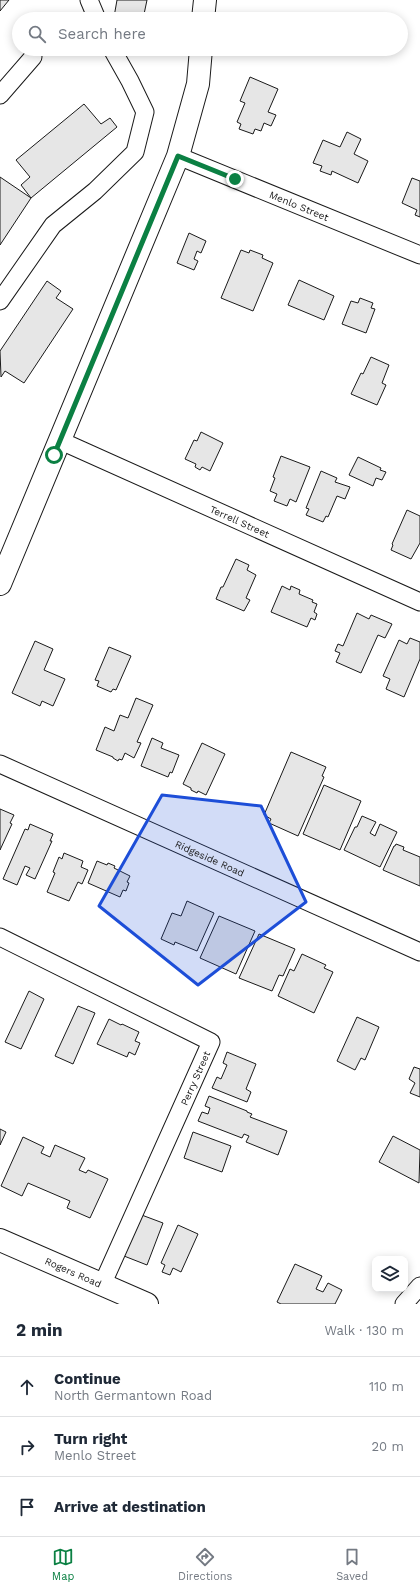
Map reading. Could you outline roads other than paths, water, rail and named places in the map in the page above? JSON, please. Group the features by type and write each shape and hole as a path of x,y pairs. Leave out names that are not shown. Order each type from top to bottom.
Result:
{"main road":[{"path":"203,12 204,0"},
{"path":"0,584 178,156 198,84 200,56"},
{"name":"Rogers Road","path":"0,1240 146,1304"}],"street":[{"path":"89,0 94,12"},
{"path":"0,301 53,225 95,191 135,152 145,112 116,56"},
{"path":"0,95 33,57"},
{"name":"Menlo Street","path":"178,156 420,255"},
{"name":"Terrell Street","path":"60,441 420,602"},
{"name":"Ridgeside Road","path":"0,764 420,952"},
{"name":"Perry Street","path":"0,937 211,1042 102,1285"},
{"path":"404,1304 420,1286"}]}
